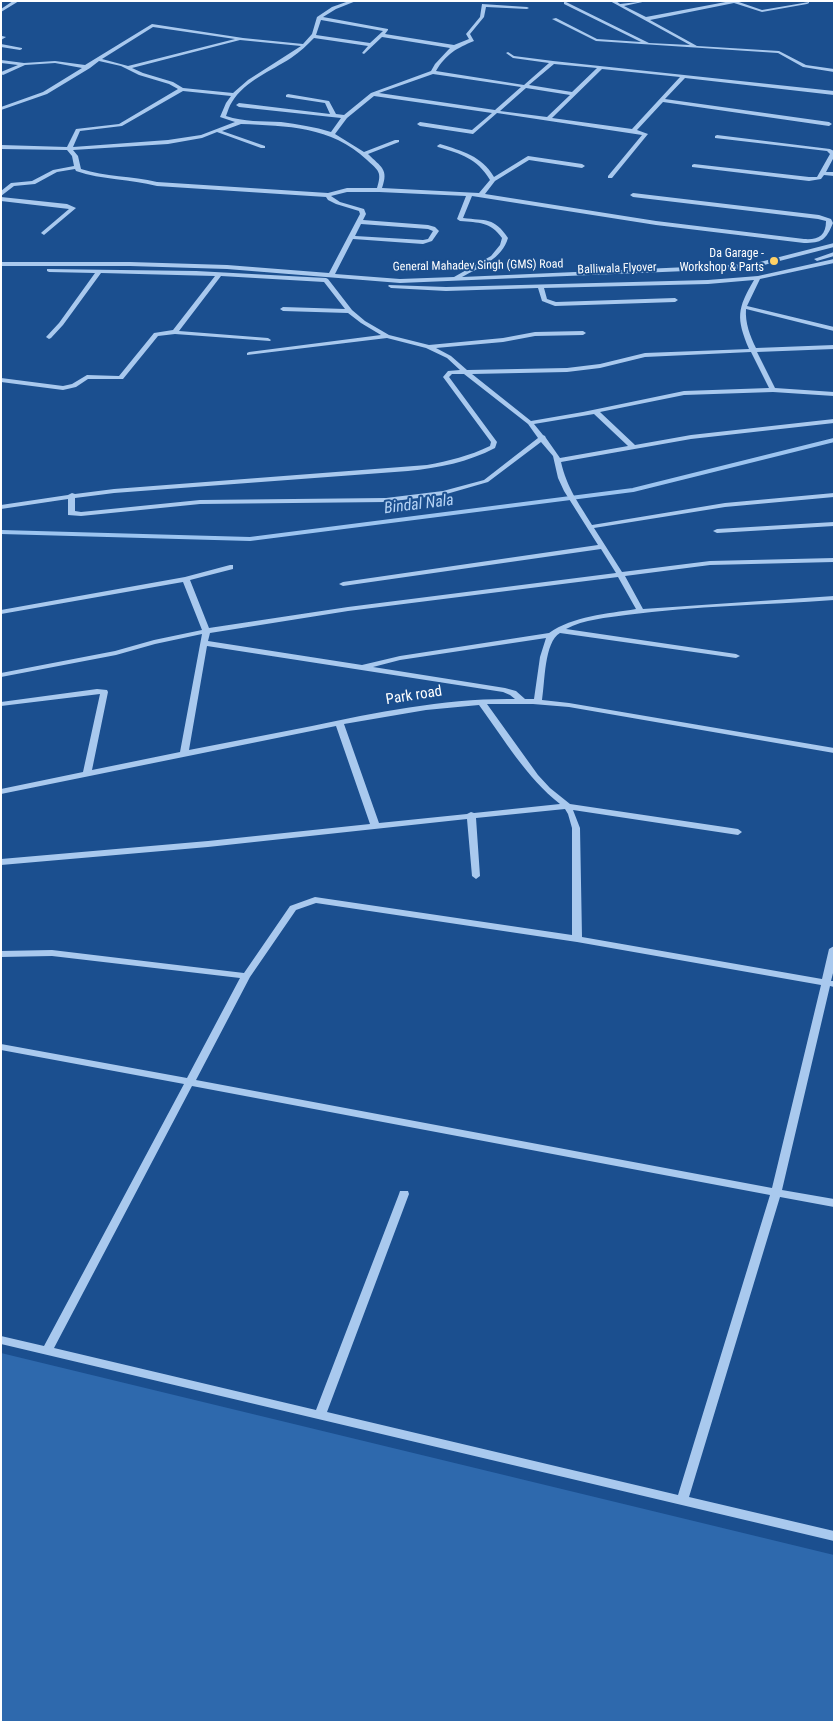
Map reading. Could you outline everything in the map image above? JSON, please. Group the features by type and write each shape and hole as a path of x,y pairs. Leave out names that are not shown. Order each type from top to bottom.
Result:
{"street":[{"path":"1,11 17,1"},
{"path":"354,1 334,8 319,18 313,36 303,46 250,80 234,95 223,117 240,122 295,126 332,134 364,154 382,171 384,178 379,190"},
{"path":"612,1 698,48"},
{"path":"620,5 645,1"},
{"path":"645,19 734,2 762,11 807,3"},
{"path":"566,3 648,44"},
{"path":"433,72 454,47 472,40 468,34 482,17 484,5 527,8"},
{"path":"319,18 386,30 364,53"},
{"path":"554,19 596,40 779,52 805,66 834,71"},
{"path":"1,109 45,93 100,60 152,25 303,46"},
{"path":"380,35 454,47"},
{"path":"313,36 371,44"},
{"path":"128,67 244,39"},
{"path":"1,45 20,49"},
{"path":"508,53 513,57 553,62 834,93"},
{"path":"100,60 128,67 141,74 171,83 182,89 234,95"},
{"path":"1,61 24,64 48,62 88,67"},
{"path":"420,124 473,132 553,62"},
{"path":"3,73 24,64"},
{"path":"547,120 601,67"},
{"path":"332,134 345,117 373,94 433,72 574,94"},
{"path":"633,131 683,77"},
{"path":"69,149 78,130 120,125 182,89"},
{"path":"373,94 643,133 645,137 610,177"},
{"path":"288,96 327,102 334,116"},
{"path":"662,100 830,124"},
{"path":"239,105 345,117"},
{"path":"1,147 69,149 168,142 186,140 218,131 240,122"},
{"path":"218,131 263,147"},
{"path":"694,166 809,179 819,178 833,153 828,150 717,137"},
{"path":"364,154 397,142"},
{"path":"440,146 474,157 484,165 493,180"},
{"path":"69,149 75,156 76,167 83,173 157,184 328,194 347,190 481,194 656,223 804,241 825,237 830,223 829,220 819,217 633,195"},
{"path":"481,194 493,180 528,158 582,166"},
{"path":"1,194 13,184 34,183 55,171 76,167"},
{"path":"823,173 834,174"},
{"path":"328,194 333,201 362,210 364,214 328,278"},
{"path":"456,278 495,255 505,244 505,238 494,225 460,219 470,194"},
{"path":"1,199 73,208 44,234"},
{"path":"351,237 423,242 430,240 436,231 428,227 360,222"},
{"name":"General Mahadev Singh (GMS) Road","path":"399,283 456,278 734,267 760,264 834,245"},
{"name":"Balliwala Flyover","path":"415,284 737,271 780,264 834,250"},
{"name":"Balliwala Flyover","path":"399,283 726,276 782,268 834,254"},
{"name":"General Mahadev Singh (GMS) Road","path":"399,283 436,289 708,282 758,278 833,261"},
{"path":"1,264 181,265 399,283"},
{"path":"1,269 328,278"},
{"path":"49,336 99,271"},
{"path":"175,332 220,274"},
{"path":"328,278 350,311 363,322 387,336 428,347 449,357 530,423 558,460 561,478 566,491 620,574 641,611"},
{"path":"758,278 744,307 743,322 773,390"},
{"path":"541,287 544,300 555,304 674,300"},
{"path":"744,307 834,329"},
{"path":"283,309 350,311"},
{"path":"1,380 63,388 74,386 87,377 118,378 123,376 156,334 175,332 268,340"},
{"path":"428,347 503,340 535,334 583,333"},
{"path":"249,354 387,336"},
{"path":"1,507 36,503 72,495 402,469 443,463 471,456 493,447 494,442 446,377 450,372 567,370 600,366 645,355 834,347"},
{"path":"530,423 596,412 684,393 773,390 834,394"},
{"path":"596,412 633,447"},
{"path":"558,460 691,437 834,421"},
{"path":"72,495 70,510 71,513 75,514 200,502 407,498 443,493 486,481 542,437"},
{"path":"590,527 725,505 834,495"},
{"path":"718,531 834,524"},
{"path":"343,584 602,547"},
{"path":"1,675 116,654 154,642 206,632 348,609 620,574 739,561 834,560"},
{"path":"1,612 186,579 230,567"},
{"path":"184,754 206,632 186,579"},
{"path":"538,701 545,651 554,633 571,624 641,611 834,598"},
{"path":"362,668 400,658 554,633 736,656"},
{"path":"204,643 505,690 513,692 522,701"},
{"path":"1,704 97,691 104,692 87,774"},
{"name":"Park road","path":"1,792 339,722 421,707 481,702 538,701 834,751"},
{"path":"481,702 535,776 547,790 567,806 572,814 576,828 577,939"},
{"path":"339,722 375,825"},
{"path":"1,862 208,844 567,806 738,832"},
{"path":"471,815 476,876"},
{"path":"48,1350 246,976 293,908 315,900 577,939 830,983"},
{"path":"682,1501 776,1192 830,983 834,949"},
{"path":"1,954 52,953 246,976"},
{"path":"1,1047 834,1203"},
{"path":"320,1415 404,1194"},
{"path":"1,1340 834,1536"}],"shaded area":[{"path":"1,1353 834,1555 834,1722 1,1722"}],"waterway":[{"name":"Bindal Nala","path":"1,532 250,539 633,490 834,440"}],"place":[{"name":"Da Garage - Workshop & Parts","path":"774,261"}]}
